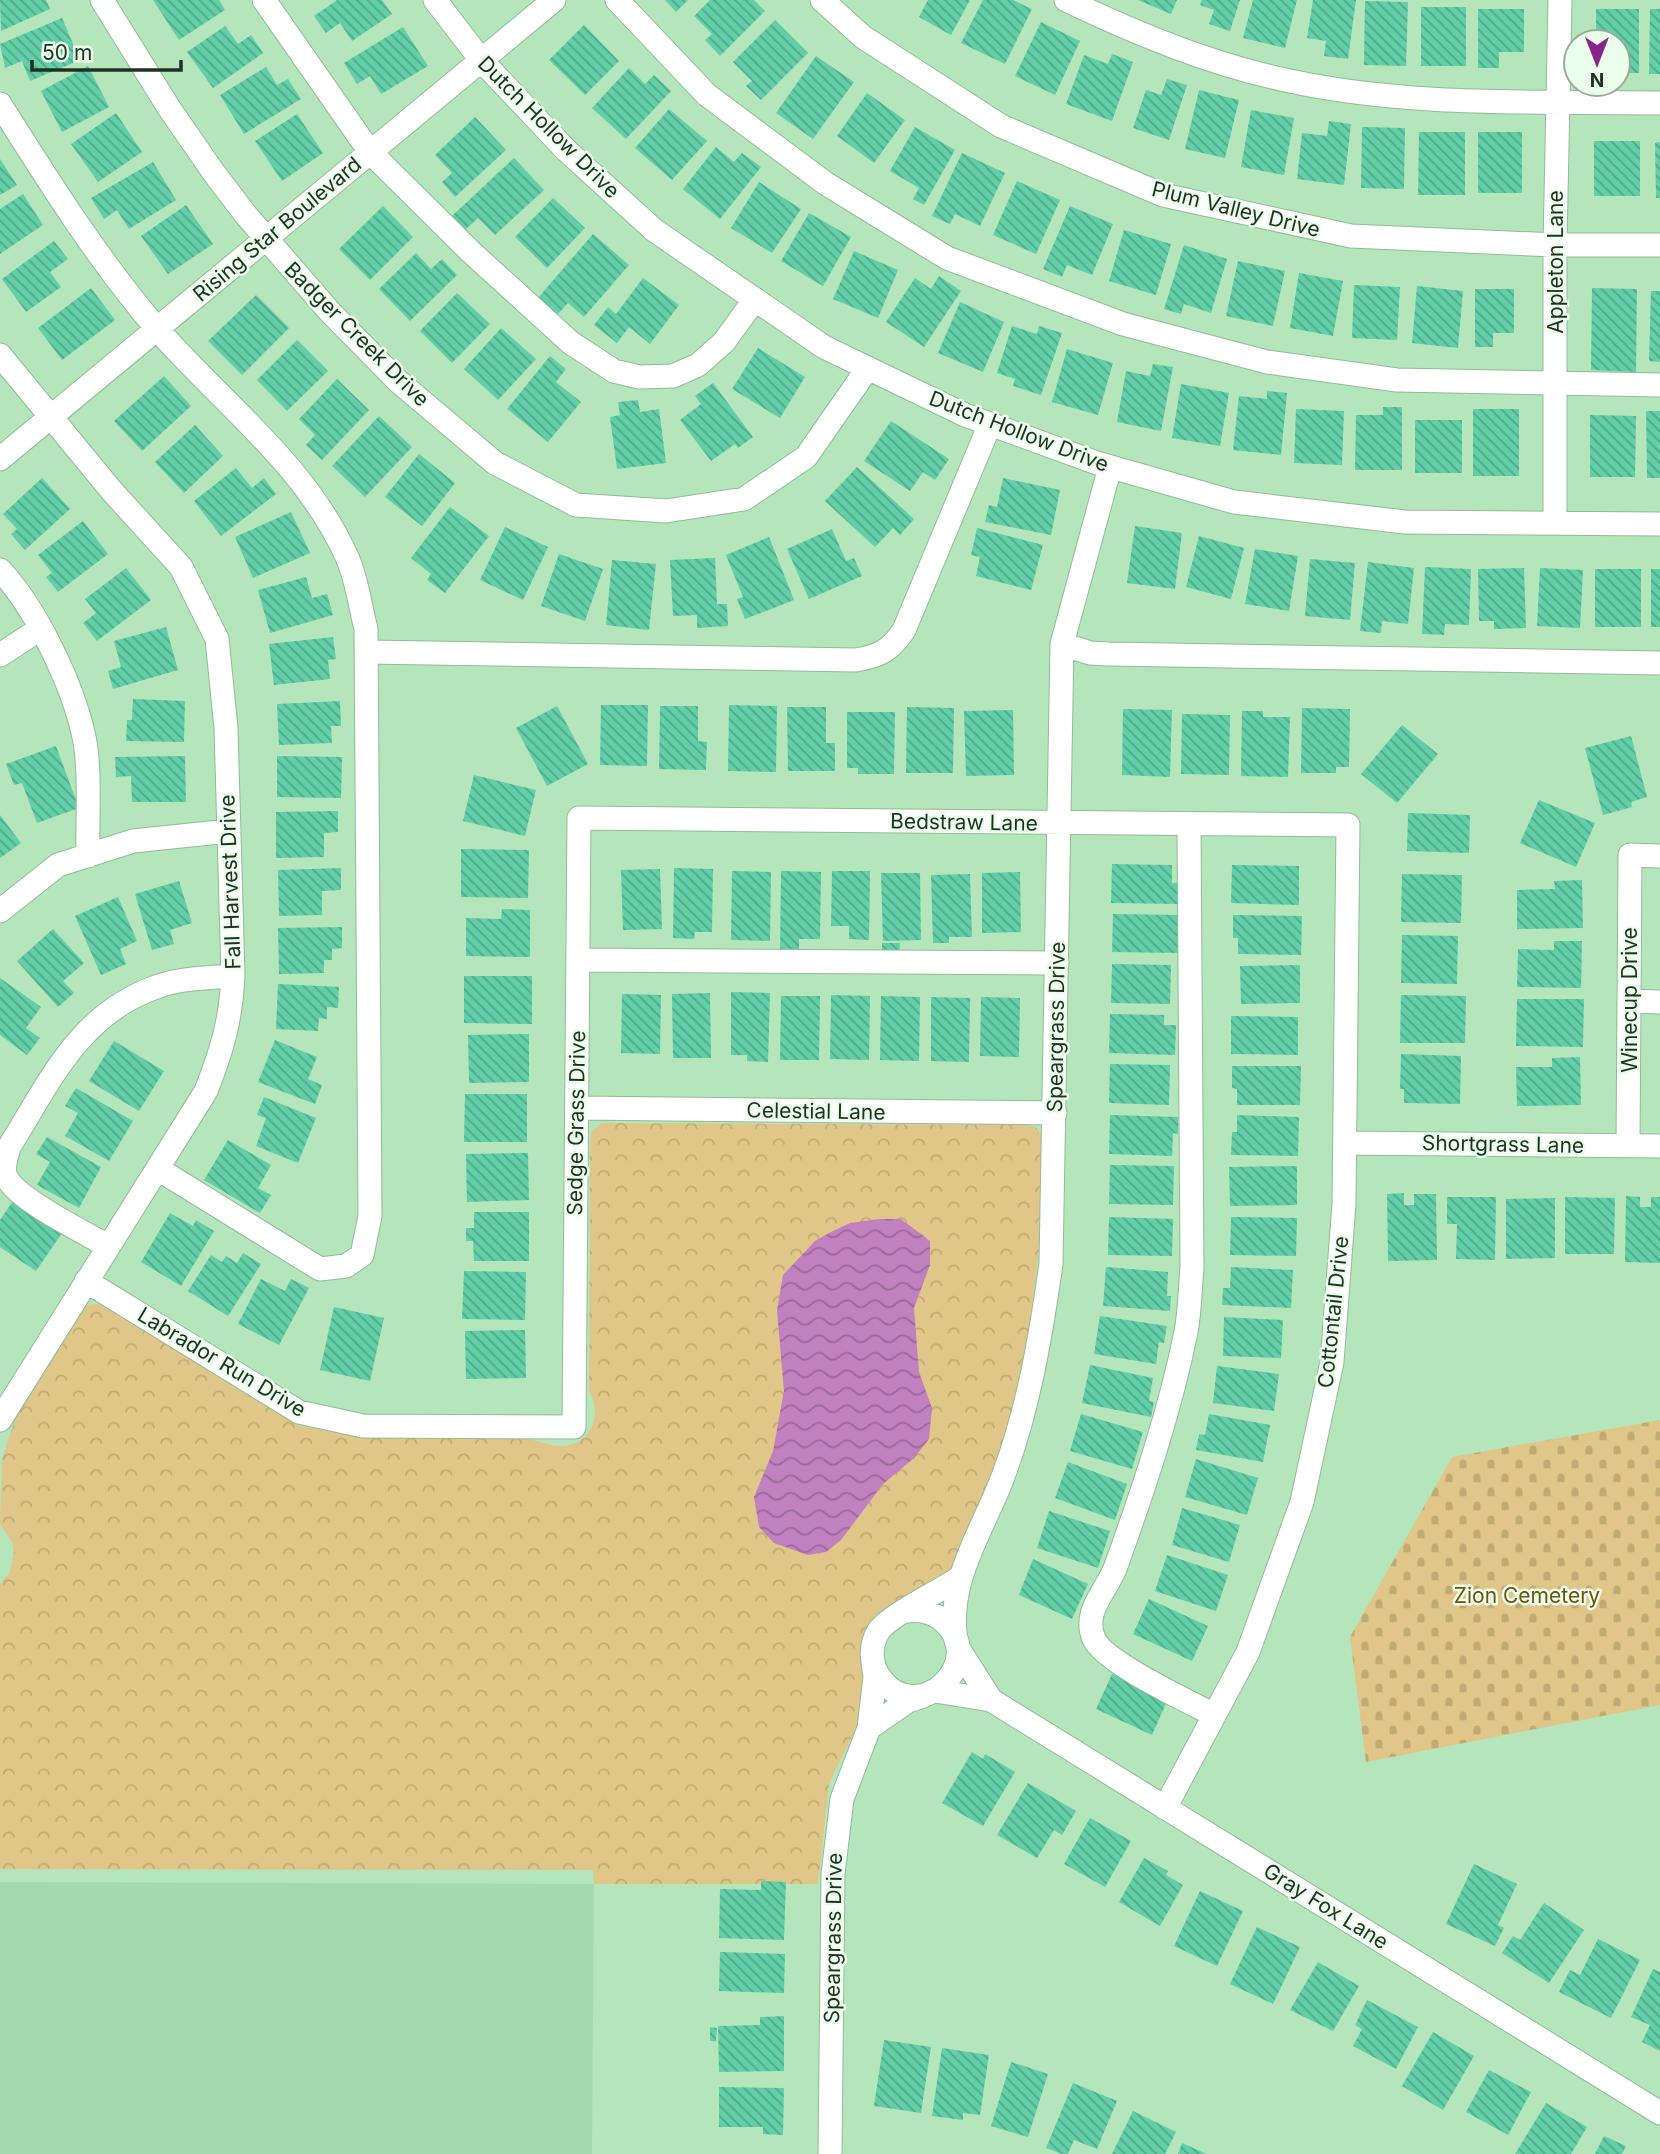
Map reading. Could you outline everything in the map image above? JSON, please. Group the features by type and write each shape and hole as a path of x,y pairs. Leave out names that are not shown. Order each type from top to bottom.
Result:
{"street":[{"name":"Badger Creek Drive","path":"102,0 169,108 266,239 329,311 399,382 495,463 576,505 666,510 744,499 806,457 868,368"},
{"path":"264,0 370,152 471,252 571,343 614,370 639,377 673,376 698,365 724,342 755,299"},
{"name":"Dutch Hollow Drive","path":"435,0 481,60 566,150 654,230 824,347 965,415 1110,467 1234,502 1405,523 1660,524"},
{"name":"Rising Star Boulevard","path":"0,459 554,0"},
{"path":"617,0 707,95 825,183 947,258 1123,324 1267,362 1398,380 1660,385"},
{"name":"Plum Valley Drive","path":"822,0 863,37 1001,126 1163,195 1351,236 1555,245 1660,245"},
{"path":"1066,0 1121,26 1201,56 1290,82 1384,95 1660,103"},
{"name":"Appleton Lane","path":"1555,523 1555,245 1560,0"},
{"path":"0,104 70,216 157,329 292,468 321,509 348,559 366,629 370,1216 362,1255 346,1266 320,1269 158,1169"},
{"name":"Fall Harvest Drive","path":"0,355 181,567 217,639 226,728 233,976 232,1014 222,1051 205,1091 0,1420"},
{"path":"366,652 856,660 881,655 894,647 904,630 990,424"},
{"name":"Speargrass Drive","path":"957,1645 954,1622 958,1579 1005,1473 1040,1344 1051,1264 1062,644 1110,467"},
{"path":"0,570 13,584 57,657 84,738 88,856"},
{"path":"0,654 40,629"},
{"path":"1062,644 1090,653 1108,654 1660,663"},
{"name":"Bedstraw Lane","path":"579,818 1348,825"},
{"name":"Sedge Grass Drive","path":"574,1427 579,818"},
{"path":"1189,824 1192,1268 1186,1331 1159,1433 1119,1557 1092,1610 1089,1626 1095,1643 1112,1659 1214,1715"},
{"name":"Cottontail Drive","path":"1165,1808 1248,1652 1302,1502 1332,1362 1345,1204 1348,825"},
{"path":"0,911 58,865 133,841 229,831"},
{"name":"Winecup Drive","path":"1628,1145 1630,855 1660,856"},
{"path":"578,960 1057,963"},
{"path":"108,1247 20,1193 6,1177 4,1165 9,1147 75,1042 94,1023 125,1001 160,985 233,976"},
{"path":"1629,1001 1660,1002"},
{"name":"Celestial Lane","path":"576,1108 1055,1113"},
{"name":"Shortgrass Lane","path":"1345,1143 1660,1146"},
{"name":"Labrador Run Drive","path":"86,1281 299,1412 363,1426 574,1427"},
{"path":"930,1693 907,1695 893,1690 878,1675 873,1662 873,1647 877,1633 886,1622 958,1579"},
{"path":"869,1728 908,1701 930,1693 951,1676 957,1645 950,1628 933,1614 919,1611 901,1612"},
{"name":"Gray Fox Lane","path":"957,1645 991,1700"},
{"name":"Speargrass Drive","path":"830,2154 833,1874 836,1829 854,1763 869,1728 873,1662"},
{"name":"Gray Fox Lane","path":"930,1693 991,1700 1660,2113"}],"shaded area":[{"path":"0,1882 594,1884 592,2154 0,2154"}],"green space":[{"path":"602,1123 1028,1125 1037,1128 1046,1143 1041,1232 1025,1368 994,1470 957,1561 936,1588 892,1609 857,1727 829,1783 818,1884 594,1884 593,1870 0,1869 0,1584 10,1572 14,1552 12,1542 0,1524 2,1460 14,1421 86,1305 99,1304 305,1427 356,1436 529,1439 557,1446 571,1445 580,1441 592,1428 595,1410 589,1391 590,1146 591,1132"},
{"name":"Zion Cemetery","path":"1660,1420 1660,1705 1366,1762 1350,1637 1452,1457"}],"water":[{"path":"901,1219 930,1241 930,1265 914,1308 919,1372 932,1408 929,1439 914,1458 883,1484 841,1540 826,1552 808,1555 774,1543 759,1527 754,1497 773,1451 784,1391 777,1310 783,1275 815,1241 850,1223"}],"building":[{"path":"0,0 46,0 50,9 1,31"},
{"path":"153,0 219,0 225,10 179,40"},
{"path":"337,0 382,0 392,14 352,41 340,23 326,33 314,16"},
{"path":"665,0 688,0 676,12"},
{"path":"710,0 754,0 765,11 720,56 705,40 712,34 694,16"},
{"path":"928,0 970,0 951,35 919,17"},
{"path":"983,0 1013,0 1032,9 1005,64 961,43"},
{"path":"1138,0 1177,0 1171,14"},
{"path":"1202,0 1240,0 1230,31 1209,24 1214,10 1200,5"},
{"path":"1253,0 1297,0 1285,48 1243,38"},
{"path":"1313,0 1356,0 1348,59 1324,56 1326,41 1307,38"},
{"path":"1365,1 1408,2 1406,66 1364,65"},
{"path":"1421,7 1466,7 1466,66 1421,66"},
{"path":"1478,9 1524,9 1524,52 1499,52 1499,68 1478,68"},
{"path":"1596,9 1639,9 1639,73 1632,73 1632,28 1596,28"},
{"path":"1650,9 1660,9 1660,74 1649,74"},
{"path":"62,18 80,60 30,81 22,61 5,68 0,44"},
{"path":"775,20 808,53 761,100 746,86 752,81 733,62"},
{"path":"1041,22 1080,41 1055,95 1015,76"},
{"path":"584,25 619,61 585,95 549,60"},
{"path":"225,26 238,44 251,35 263,53 213,88 187,52"},
{"path":"403,27 428,66 381,94 370,76 357,84 344,63"},
{"path":"1112,54 1133,62 1112,121 1066,104 1084,55 1108,64"},
{"path":"816,56 854,82 813,139 776,113"},
{"path":"88,66 109,107 62,132 41,91"},
{"path":"266,67 277,85 288,79 301,99 244,134 220,95"},
{"path":"629,68 645,84 654,75 671,91 626,139 592,108"},
{"path":"1167,79 1187,85 1169,140 1133,128 1146,90 1161,95"},
{"path":"1199,90 1239,100 1225,158 1185,149"},
{"path":"867,93 905,120 874,163 837,136"},
{"path":"669,109 707,141 672,180 635,148"},
{"path":"1251,110 1294,118 1284,175 1241,167"},
{"path":"116,113 142,152 98,182 71,144"},
{"path":"297,114 323,153 282,181 255,141"},
{"path":"475,117 506,150 455,197 442,182 452,173 435,155"},
{"path":"1329,121 1351,124 1344,185 1297,179 1302,133 1327,136"},
{"path":"915,127 955,150 924,205 913,199 919,188 890,171"},
{"path":"1362,127 1405,128 1404,189 1361,188"},
{"path":"1419,132 1465,132 1465,195 1418,195"},
{"path":"1478,132 1522,132 1522,193 1478,193"},
{"path":"1594,141 1640,141 1640,196 1594,196"},
{"path":"1660,142 1660,198 1656,198 1655,143"},
{"path":"716,147 734,162 742,153 761,167 720,219 683,189"},
{"path":"962,153 1005,173 980,226 955,214 950,224 932,216"},
{"path":"514,158 544,190 495,235 478,218 465,230 452,216"},
{"path":"0,159 17,185 0,195"},
{"path":"153,162 176,200 129,229 117,210 104,219 91,198"},
{"path":"1017,181 1060,200 1036,254 993,235"},
{"path":"759,182 801,209 772,253 731,228"},
{"path":"23,194 43,225 0,254 0,209"},
{"path":"553,198 585,228 547,268 515,237"},
{"path":"186,205 213,244 168,274 141,236"},
{"path":"383,206 413,237 370,280 339,249"},
{"path":"1070,206 1113,224 1092,275 1067,265 1062,277 1043,269"},
{"path":"809,213 851,237 823,286 781,261"},
{"path":"1124,230 1171,244 1156,295 1109,281"},
{"path":"593,234 629,265 584,317 568,303 556,316 537,299"},
{"path":"54,241 68,259 50,272 61,287 26,312 2,279"},
{"path":"1184,245 1227,259 1211,313 1184,304 1181,314 1164,309"},
{"path":"854,251 898,270 878,318 833,299"},
{"path":"416,253 431,269 442,259 457,275 410,321 379,289"},
{"path":"1238,261 1285,271 1273,326 1226,316"},
{"path":"1299,273 1343,281 1333,336 1290,328"},
{"path":"939,276 961,291 924,347 886,322 915,278 931,289"},
{"path":"643,278 679,305 650,344 629,327 617,343 594,325 608,307 616,314"},
{"path":"1354,285 1400,287 1397,340 1352,338"},
{"path":"1417,286 1463,291 1458,348 1412,343"},
{"path":"91,288 115,320 62,360 38,328"},
{"path":"1592,288 1637,289 1636,372 1591,370"},
{"path":"1475,289 1514,289 1514,333 1493,333 1493,347 1475,347"},
{"path":"1651,291 1660,291 1660,362 1649,361"},
{"path":"457,293 490,324 452,363 420,331"},
{"path":"256,295 289,328 242,375 208,341"},
{"path":"960,302 1004,322 983,372 938,353"},
{"path":"1012,326 1037,334 1039,326 1062,333 1041,395 1013,386 1015,379 997,373"},
{"path":"501,328 536,359 498,400 464,369"},
{"path":"297,340 328,371 287,411 257,380"},
{"path":"758,348 805,377 780,418 732,389"},
{"path":"1067,349 1113,363 1098,415 1052,402"},
{"path":"550,356 566,369 556,382 581,402 548,442 507,409"},
{"path":"1153,364 1173,367 1161,431 1117,422 1126,371 1150,376"},
{"path":"164,376 191,406 142,451 114,421"},
{"path":"337,379 369,410 322,460 306,445 315,435 299,419"},
{"path":"713,383 753,437 738,448 735,444 711,461 680,420 701,404 695,396"},
{"path":"1181,384 1229,393 1220,446 1172,438"},
{"path":"1267,391 1287,393 1281,455 1233,450 1239,396 1267,399"},
{"path":"638,400 640,412 659,409 666,463 617,469 610,417 620,415 618,402"},
{"path":"1383,407 1402,407 1402,470 1355,470 1356,415 1383,415"},
{"path":"1296,409 1344,411 1342,465 1294,463"},
{"path":"1473,409 1519,409 1519,476 1473,476"},
{"path":"1646,411 1660,411 1660,478 1647,478"},
{"path":"1590,415 1636,416 1635,477 1590,477"},
{"path":"379,416 412,447 365,497 332,466"},
{"path":"1415,420 1462,420 1462,473 1415,473"},
{"path":"891,421 949,459 935,480 923,472 910,491 864,461"},
{"path":"195,425 223,456 184,493 155,462"},
{"path":"419,454 455,483 422,526 385,497"},
{"path":"857,467 914,519 900,535 893,528 875,547 825,501"},
{"path":"236,468 252,488 264,478 276,494 221,536 194,501"},
{"path":"42,478 70,509 25,550 11,534 17,529 3,514"},
{"path":"1003,478 1060,490 1051,535 985,522 989,505 997,507"},
{"path":"450,507 489,536 445,593 427,580 431,574 411,558"},
{"path":"291,512 310,553 253,578 235,537"},
{"path":"83,521 108,554 58,592 46,577 52,573 38,555"},
{"path":"1135,526 1182,533 1175,589 1127,583"},
{"path":"505,527 548,547 523,600 480,580"},
{"path":"977,528 1043,545 1031,590 976,576 980,557 971,555"},
{"path":"832,529 846,561 854,558 862,576 809,599 787,549"},
{"path":"1199,536 1244,548 1231,599 1186,587"},
{"path":"769,537 794,600 745,619 737,599 743,597 726,555"},
{"path":"1255,549 1298,556 1289,611 1245,604"},
{"path":"559,554 603,569 585,621 541,606"},
{"path":"715,558 717,604 727,604 728,626 697,628 697,615 673,616 670,560"},
{"path":"1310,559 1355,563 1350,620 1305,616"},
{"path":"612,560 656,564 649,630 606,625"},
{"path":"1368,562 1414,568 1408,624 1382,621 1381,633 1360,631"},
{"path":"1425,567 1471,569 1469,625 1445,624 1444,635 1422,634"},
{"path":"126,568 151,600 97,641 83,623 96,613 85,599"},
{"path":"1524,568 1526,628 1494,629 1494,621 1479,621 1478,569"},
{"path":"1540,568 1583,570 1580,628 1537,626"},
{"path":"1595,569 1641,569 1641,627 1595,627"},
{"path":"1651,569 1660,569 1660,627 1651,627"},
{"path":"306,577 312,598 327,594 333,615 270,633 258,590"},
{"path":"166,627 178,670 113,689 108,671 121,667 114,641"},
{"path":"333,637 336,659 328,660 330,679 274,685 269,644"},
{"path":"133,699 185,701 184,742 126,741 127,720 132,720"},
{"path":"340,701 341,726 331,726 332,743 279,745 277,704"},
{"path":"601,705 648,705 647,766 600,765"},
{"path":"729,705 777,706 776,772 728,771"},
{"path":"557,706 588,764 547,786 516,728"},
{"path":"660,706 698,706 698,741 707,742 706,770 659,769"},
{"path":"787,707 826,707 826,743 835,743 835,771 788,771"},
{"path":"907,707 954,708 953,773 906,773"},
{"path":"1302,708 1350,709 1349,767 1336,767 1336,773 1301,773"},
{"path":"1123,709 1172,710 1170,777 1122,775"},
{"path":"1013,710 1014,775 966,776 964,711"},
{"path":"1242,711 1263,711 1263,717 1290,717 1288,777 1241,776"},
{"path":"847,712 895,712 894,774 858,774 858,768 847,768"},
{"path":"1182,714 1230,715 1229,775 1181,774"},
{"path":"1402,725 1438,754 1397,803 1361,774"},
{"path":"1631,736 1647,797 1631,802 1632,807 1603,815 1585,748"},
{"path":"56,746 79,808 37,823 22,783 14,785 6,764"},
{"path":"185,756 186,802 132,802 131,776 116,777 115,757"},
{"path":"277,756 342,757 341,798 277,797"},
{"path":"474,775 536,790 525,836 463,821"},
{"path":"1539,800 1595,823 1576,867 1520,843"},
{"path":"338,811 338,832 324,833 324,857 276,858 276,812"},
{"path":"1408,813 1470,815 1469,853 1407,851"},
{"path":"0,815 21,843 0,858"},
{"path":"461,849 529,850 528,898 461,897"},
{"path":"1112,864 1172,865 1172,883 1179,883 1178,904 1111,903"},
{"path":"1232,865 1299,866 1299,905 1231,903"},
{"path":"341,868 341,890 322,891 322,915 279,916 278,870"},
{"path":"674,868 713,869 712,932 695,932 694,939 673,938"},
{"path":"660,869 662,929 623,930 621,870"},
{"path":"732,871 771,872 770,941 731,940"},
{"path":"781,871 821,872 820,939 799,939 799,958 780,957"},
{"path":"832,871 870,871 869,940 849,939 849,926 831,926"},
{"path":"1020,872 1021,932 982,933 982,873"},
{"path":"881,873 920,873 921,940 883,941"},
{"path":"970,874 972,937 949,937 949,943 933,943 931,875"},
{"path":"1402,874 1462,875 1461,923 1401,922"},
{"path":"1582,880 1583,928 1517,929 1517,890 1555,889 1554,881"},
{"path":"179,881 192,923 170,930 174,944 152,950 135,894"},
{"path":"118,897 137,941 120,949 126,964 101,975 75,916"},
{"path":"502,909 530,910 530,957 466,956 466,918 501,919"},
{"path":"1113,914 1179,915 1179,953 1112,952"},
{"path":"1233,915 1302,916 1301,955 1238,954 1238,938 1233,938"},
{"path":"342,927 342,948 332,949 332,960 324,960 324,973 279,974 278,928"},
{"path":"53,929 84,963 63,981 74,993 58,1007 17,961"},
{"path":"1402,935 1458,936 1457,984 1401,983"},
{"path":"1554,941 1582,941 1581,988 1517,987 1518,949 1554,950"},
{"path":"882,943 900,943 899,958 882,957"},
{"path":"1112,964 1171,965 1170,1004 1111,1003"},
{"path":"1300,965 1300,1003 1241,1004 1240,966"},
{"path":"464,976 532,976 532,1024 464,1023"},
{"path":"0,978 41,1007 26,1028 40,1038 27,1055 0,1035"},
{"path":"278,984 339,987 338,1008 327,1007 327,1019 319,1018 318,1031 276,1029"},
{"path":"731,992 770,993 768,1062 747,1061 747,1055 731,1055"},
{"path":"710,993 711,1058 673,1058 672,994"},
{"path":"622,994 661,995 660,1054 621,1053"},
{"path":"831,995 870,996 869,1060 830,1059"},
{"path":"1401,995 1466,996 1465,1043 1400,1043"},
{"path":"781,996 820,996 819,1060 780,1060"},
{"path":"881,996 920,997 919,1061 880,1060"},
{"path":"931,997 970,998 969,1062 931,1061"},
{"path":"981,997 1020,998 1019,1057 980,1056"},
{"path":"1517,999 1584,999 1583,1047 1516,1046"},
{"path":"1110,1014 1164,1015 1164,1025 1176,1025 1175,1055 1109,1053"},
{"path":"1231,1016 1298,1017 1298,1055 1231,1054"},
{"path":"529,1034 529,1082 469,1083 468,1035"},
{"path":"275,1040 317,1057 308,1079 322,1085 315,1104 258,1082"},
{"path":"114,1041 164,1071 139,1111 89,1081"},
{"path":"1401,1054 1461,1056 1460,1104 1404,1103 1404,1089 1400,1089"},
{"path":"1580,1057 1581,1105 1517,1106 1516,1067 1552,1067 1552,1058"},
{"path":"1110,1064 1170,1065 1169,1105 1109,1103"},
{"path":"1232,1066 1301,1066 1300,1105 1237,1105 1237,1089 1232,1088"},
{"path":"76,1088 133,1121 109,1161 65,1136 78,1113 65,1106"},
{"path":"465,1094 527,1094 527,1142 464,1142"},
{"path":"264,1097 316,1118 298,1163 256,1146 266,1118 257,1115"},
{"path":"1110,1115 1178,1117 1178,1134 1173,1133 1172,1156 1109,1154"},
{"path":"1237,1115 1299,1117 1298,1156 1231,1155 1232,1132 1237,1132"},
{"path":"47,1137 101,1167 79,1208 37,1185 50,1162 36,1154"},
{"path":"228,1140 271,1165 258,1188 271,1195 260,1213 204,1180"},
{"path":"528,1153 529,1200 467,1202 466,1154"},
{"path":"1110,1165 1174,1166 1173,1205 1109,1204"},
{"path":"1297,1166 1297,1205 1230,1206 1229,1167"},
{"path":"1404,1193 1404,1205 1414,1205 1414,1194 1436,1194 1437,1260 1388,1261 1387,1194"},
{"path":"1626,1196 1640,1197 1640,1207 1651,1207 1651,1197 1660,1197 1660,1263 1625,1262"},
{"path":"1447,1197 1496,1197 1495,1260 1456,1259 1457,1224 1447,1224"},
{"path":"1565,1197 1615,1198 1614,1254 1565,1254"},
{"path":"1555,1198 1555,1258 1506,1259 1506,1199"},
{"path":"13,1201 62,1233 36,1271 0,1247 0,1220"},
{"path":"474,1212 529,1212 529,1261 474,1261 473,1241 466,1241 466,1228 474,1228"},
{"path":"170,1213 193,1226 196,1220 214,1231 181,1286 141,1262"},
{"path":"1109,1217 1173,1219 1172,1256 1108,1255"},
{"path":"1231,1217 1297,1218 1296,1256 1230,1255"},
{"path":"243,1253 261,1264 228,1316 188,1291 211,1255 222,1262 226,1256 237,1263"},
{"path":"1106,1267 1168,1272 1167,1296 1171,1296 1170,1311 1103,1306"},
{"path":"1231,1267 1293,1270 1291,1308 1222,1305 1223,1288 1230,1288"},
{"path":"464,1271 526,1272 525,1320 462,1319"},
{"path":"261,1279 285,1291 291,1279 309,1288 279,1345 238,1324"},
{"path":"334,1307 384,1318 370,1381 320,1370"},
{"path":"1100,1316 1167,1326 1164,1343 1159,1342 1156,1364 1094,1354"},
{"path":"1224,1317 1283,1320 1281,1358 1223,1356"},
{"path":"525,1330 526,1378 466,1379 465,1331"},
{"path":"1090,1365 1153,1378 1149,1401 1154,1402 1151,1417 1082,1403"},
{"path":"1217,1366 1279,1374 1274,1411 1213,1403"},
{"path":"1081,1414 1143,1432 1132,1469 1070,1451"},
{"path":"1209,1414 1270,1425 1263,1462 1196,1450 1199,1434 1205,1435"},
{"path":"1196,1459 1258,1478 1247,1515 1185,1497"},
{"path":"1068,1462 1127,1484 1115,1520 1055,1498"},
{"path":"1182,1508 1240,1525 1229,1562 1172,1545"},
{"path":"1049,1511 1110,1531 1098,1568 1037,1548"},
{"path":"1167,1555 1228,1575 1216,1611 1155,1591"},
{"path":"1033,1559 1088,1584 1072,1619 1019,1595"},
{"path":"1149,1599 1208,1626 1192,1661 1133,1634"},
{"path":"1112,1674 1168,1699 1152,1735 1096,1709"},
{"path":"972,1752 983,1759 985,1754 1015,1772 983,1826 942,1803"},
{"path":"1028,1783 1076,1811 1062,1835 1054,1830 1037,1858 997,1835"},
{"path":"1090,1818 1131,1841 1105,1887 1064,1864"},
{"path":"1144,1858 1168,1871 1166,1875 1183,1885 1160,1926 1119,1902"},
{"path":"1474,1864 1517,1884 1498,1925 1504,1928 1495,1946 1446,1924"},
{"path":"761,1881 786,1882 784,1940 719,1938 720,1889 761,1890"},
{"path":"1200,1891 1243,1911 1217,1966 1174,1946"},
{"path":"1544,1903 1584,1930 1549,1983 1502,1953 1513,1936 1520,1940"},
{"path":"1257,1927 1300,1947 1273,2004 1230,1984"},
{"path":"1598,1939 1640,1960 1611,2018 1559,1992 1570,1970 1580,1975"},
{"path":"720,1952 785,1954 784,1993 719,1991"},
{"path":"1318,1962 1359,1986 1333,2031 1290,2010"},
{"path":"1653,1969 1660,1972 1660,2051 1642,2042 1650,2025 1631,2017"},
{"path":"1367,2000 1418,2027 1396,2069 1353,2046 1362,2029 1355,2025"},
{"path":"784,2016 784,2071 719,2072 718,2026 760,2025 760,2017"},
{"path":"710,2027 717,2028 716,2041 710,2041"},
{"path":"1433,2032 1474,2056 1443,2110 1402,2086"},
{"path":"884,2040 931,2047 921,2113 874,2106"},
{"path":"942,2048 989,2055 980,2115 963,2113 963,2120 932,2116"},
{"path":"1011,2062 1048,2074 1028,2137 991,2126"},
{"path":"1489,2070 1531,2092 1508,2135 1466,2112"},
{"path":"1073,2083 1117,2101 1097,2149 1074,2140 1068,2154 1062,2154 1046,2148"},
{"path":"719,2087 784,2088 783,2135 763,2134 763,2127 719,2127"},
{"path":"1546,2103 1587,2127 1571,2154 1515,2154"},
{"path":"1133,2111 1176,2132 1165,2154 1112,2154"},
{"path":"1604,2136 1626,2146 1622,2154 1595,2154"},
{"path":"1182,2143 1207,2154 1178,2154"}]}
